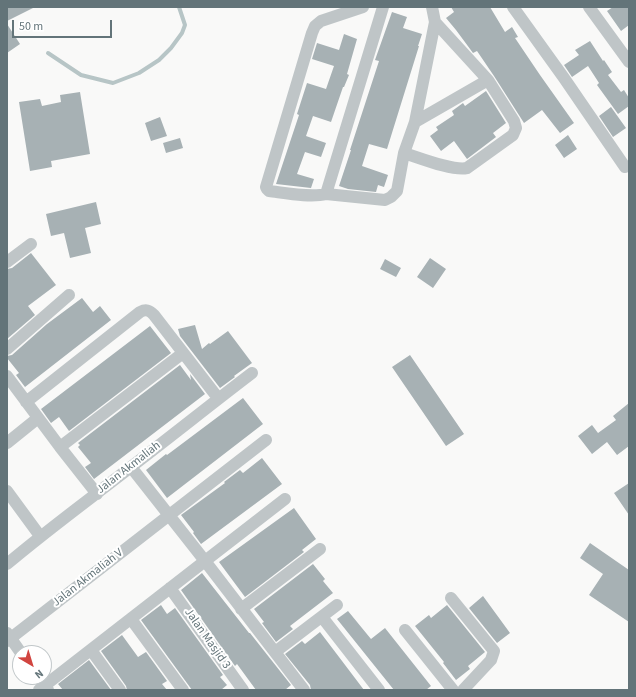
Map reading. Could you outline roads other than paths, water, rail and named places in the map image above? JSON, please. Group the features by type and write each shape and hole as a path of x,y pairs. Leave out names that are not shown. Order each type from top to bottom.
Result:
{"street":[{"path":"363,7 321,20 312,33 266,187 269,191 289,194 320,196 326,194 386,200 397,191 404,153 415,122 435,22 432,7"},
{"path":"326,194 383,7"},
{"path":"513,7 564,78 625,168"},
{"path":"589,7 624,45 629,62"},
{"path":"404,153 452,168 464,169 513,136 516,128 514,121 488,80 435,22"},
{"path":"415,122 488,80"},
{"path":"7,262 32,244"},
{"path":"7,349 69,295"},
{"path":"26,402 144,310 154,314 218,398"},
{"path":"60,446 183,352"},
{"name":"Jalan Akmaliah","path":"7,563 252,373"},
{"path":"7,376 97,494"},
{"path":"7,443 38,418"},
{"name":"Jalan Akmaliah V","path":"8,638 169,516 266,440"},
{"path":"131,467 304,690"},
{"path":"7,491 40,536"},
{"path":"42,686 91,650 285,499"},
{"path":"241,609 320,549"},
{"name":"Jalan Masjid 3","path":"170,588 243,690"},
{"path":"451,598 494,650 491,660 463,690"},
{"path":"275,652 337,605"},
{"path":"322,617 379,690"},
{"path":"130,619 183,690"},
{"path":"405,630 454,690"},
{"path":"91,650 120,690"}],"waterway":[{"path":"48,53 81,75 113,83 139,73 159,60 171,48 182,33 185,25 179,7"}]}
